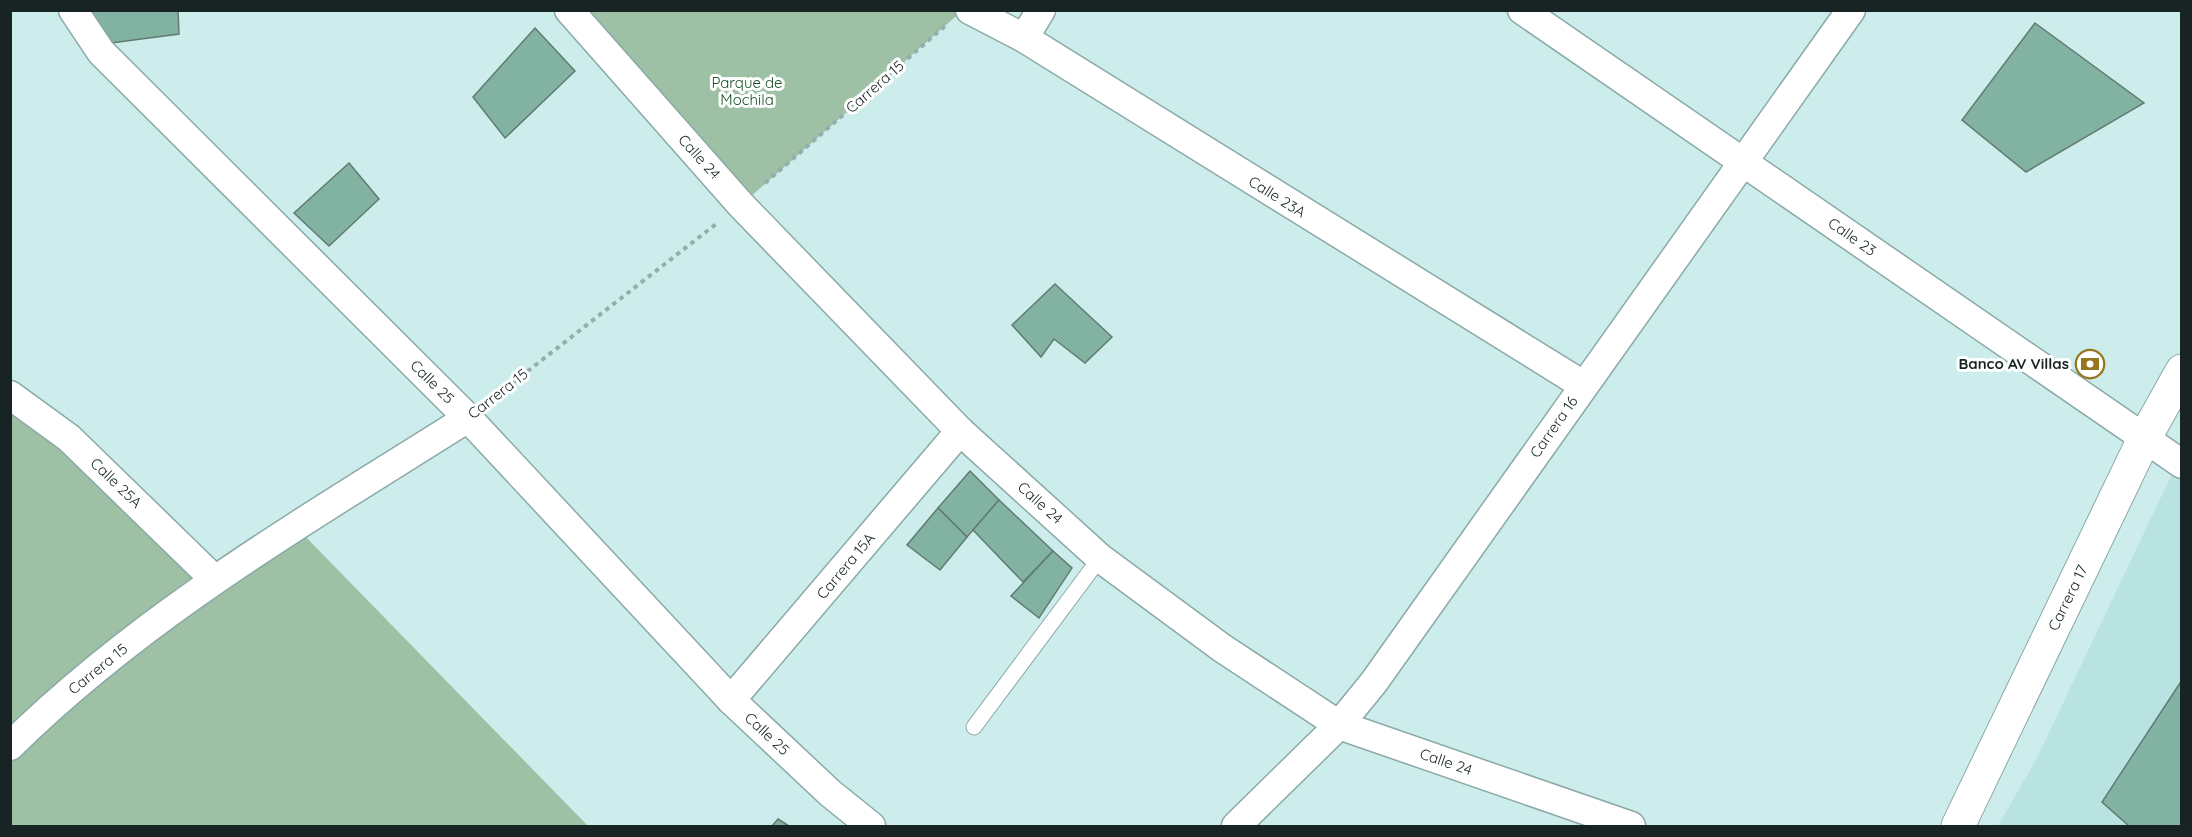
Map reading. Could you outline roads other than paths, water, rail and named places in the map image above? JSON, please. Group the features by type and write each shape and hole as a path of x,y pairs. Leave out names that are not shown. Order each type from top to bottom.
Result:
{"main road":[{"name":"Carrera 17","path":"1958,826 2144,439 2181,371"}],"street":[{"name":"Calle 25","path":"73,10 101,52 468,418 731,700 830,793 872,826"},
{"name":"Calle 24","path":"568,10 741,205 960,431 1101,558 1222,648 1339,725 1631,826"},
{"path":"1024,38 1041,10"},
{"name":"Calle 23","path":"1522,10 2181,464"},
{"name":"Carrera 16","path":"1236,826 1339,725 1404,641 1583,385 1851,10"},
{"name":"Calle 23A","path":"962,14 1024,38 1583,385"},
{"name":"Calle 25A","path":"10,395 69,438 214,579"},
{"name":"Carrera 15","path":"10,746 116,653 214,579 468,418"},
{"name":"Carrera 15A","path":"731,700 960,431"}],"lane":[{"path":"975,727 1101,558"}],"place":[{"name":"Banco AV Villas","path":"2090,364"}],"park label":[{"name":"Parque de Mochila","path":"747,92"}]}
